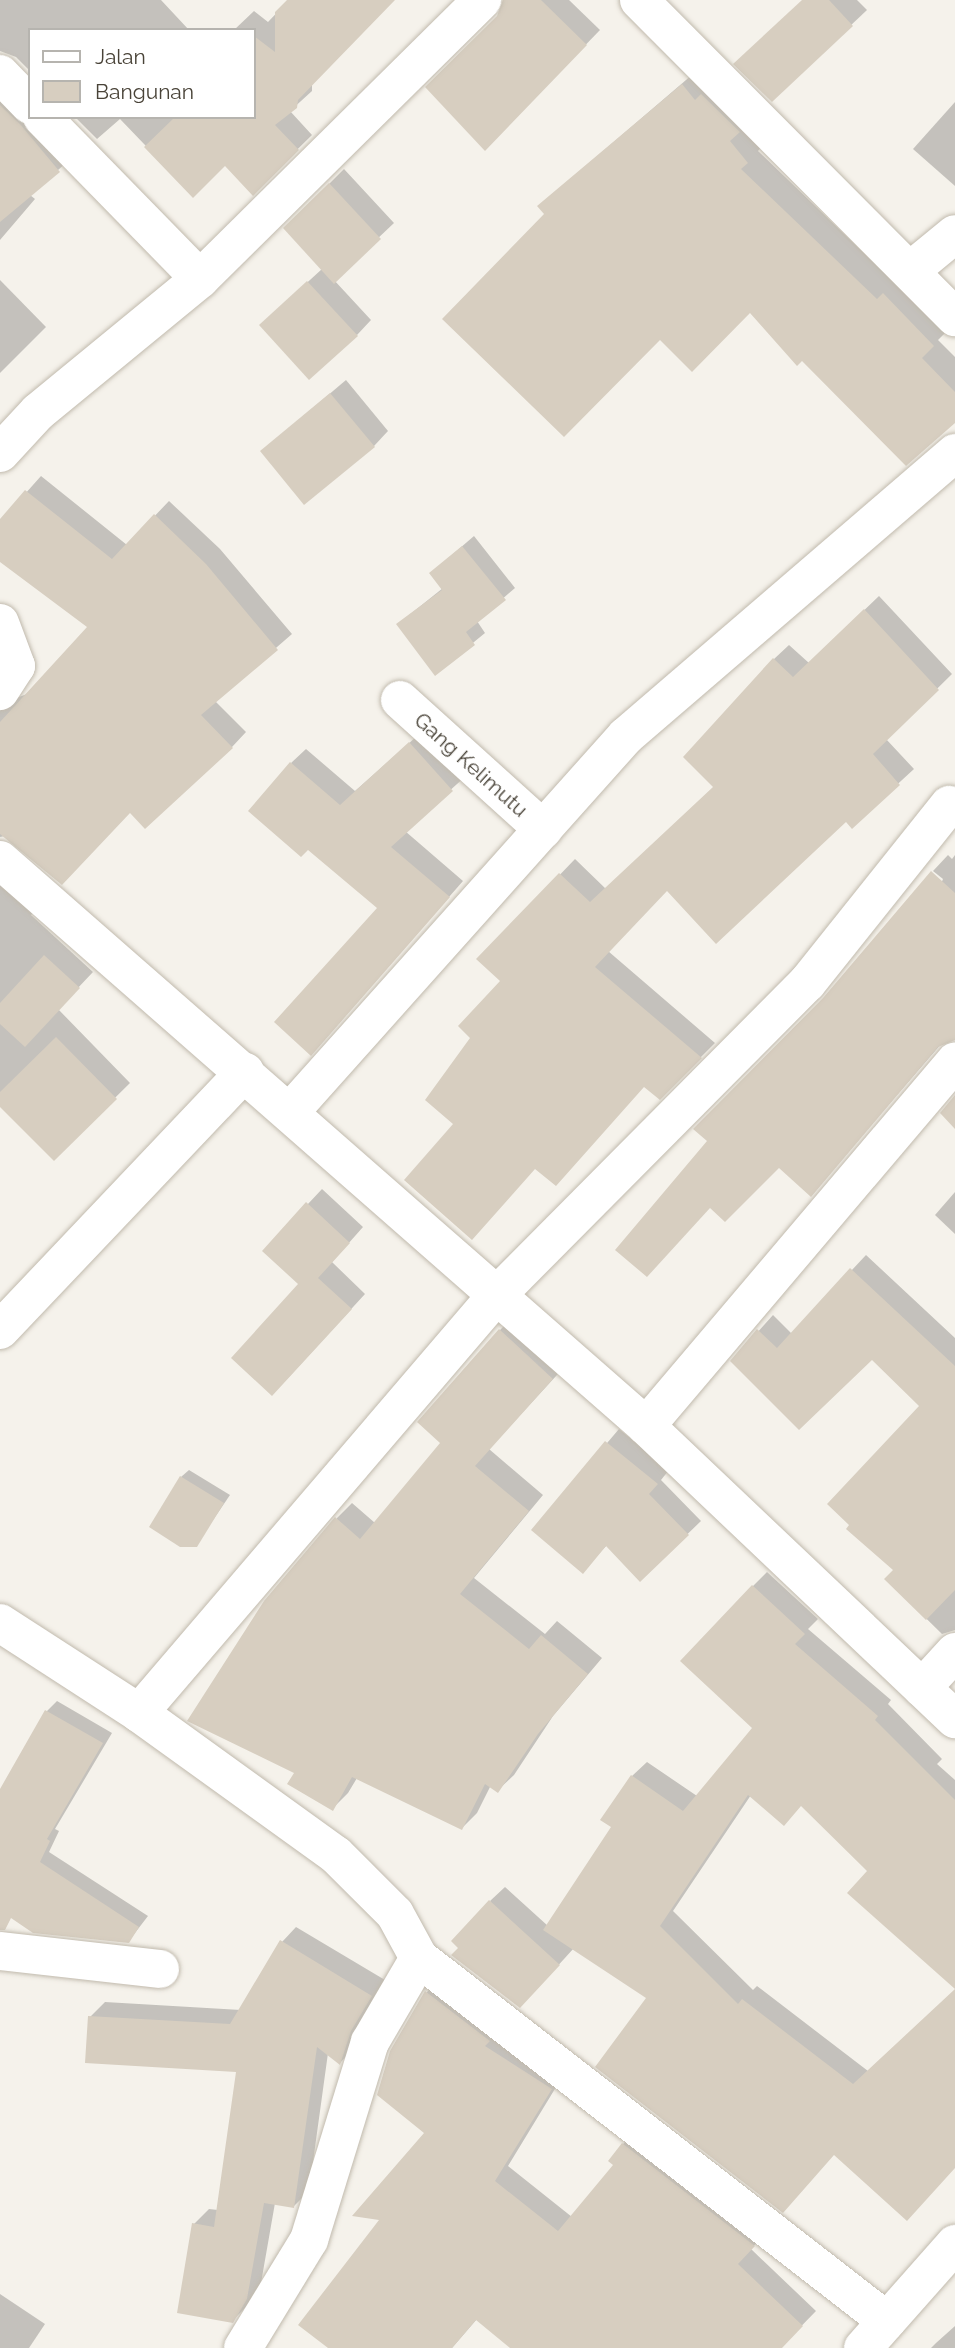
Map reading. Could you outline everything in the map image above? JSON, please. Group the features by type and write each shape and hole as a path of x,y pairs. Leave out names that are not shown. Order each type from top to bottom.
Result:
{"street":[{"path":"0,453 38,412 200,279 482,0"},
{"path":"639,0 955,317"},
{"path":"0,74 28,103"},
{"path":"44,119 200,279"},
{"path":"910,271 955,234"},
{"path":"290,1112 626,736 955,453"},
{"path":"0,623 16,666 0,691"},
{"name":"Gang Kelimutu","path":"400,701 543,829"},
{"path":"139,1713 495,1297 807,983 949,805"},
{"path":"0,860 245,1072 495,1297 646,1426 955,1719"},
{"path":"646,1426 955,1061"},
{"path":"0,1330 245,1072"},
{"path":"0,1623 139,1713 336,1855 395,1914 419,1958 875,2335 955,2244"},
{"path":"922,1688 955,1652"},
{"path":"0,1951 160,1969"},
{"path":"243,2348 309,2240 370,2042 419,1958"}],"building":[{"path":"287,0 395,0 298,100 297,108 275,125 299,150 253,196 225,166 193,198 144,147 173,119 256,119 256,38 275,52 275,12"},
{"path":"503,0 541,0 587,45 485,151 425,87 497,16"},
{"path":"802,0 829,0 853,26 772,102 733,64"},
{"path":"682,84 695,100 701,94 740,132 730,141 748,163 741,169 877,299 883,293 934,346 922,358 955,392 955,423 906,466 802,361 797,366 750,313 692,372 660,340 564,437 442,319 544,214 537,206"},
{"path":"0,105 20,124 60,172 0,222"},
{"path":"329,183 381,239 334,284 283,228"},
{"path":"307,281 358,336 309,380 259,325"},
{"path":"330,393 375,447 304,505 260,451"},
{"path":"25,490 112,559 154,514 206,564 278,650 201,715 233,748 145,829 130,813 62,885 0,834 0,722 87,627 0,562 0,519"},
{"path":"462,546 506,600 466,632 475,645 435,676 396,624 442,590 429,573"},
{"path":"864,609 939,690 873,754 900,785 852,829 846,822 716,944 667,891 595,967 702,1058 660,1100 644,1087 556,1186 535,1169 472,1240 404,1180 453,1124 425,1100 470,1038 458,1026 500,981 476,959 559,873 590,902 713,787 683,757 773,658 793,677"},
{"path":"409,742 453,791 391,847 450,897 311,1056 274,1022 377,908 308,850 301,857 248,811 290,762 340,805"},
{"path":"931,871 955,893 955,1040 938,1047 811,1197 779,1168 725,1222 710,1208 647,1277 615,1250 707,1141 693,1129 823,998"},
{"path":"44,955 80,988 25,1047 0,1024 0,1003"},
{"path":"56,1037 117,1099 54,1161 0,1107 0,1092"},
{"path":"955,1095 955,1129 940,1113"},
{"path":"306,1202 350,1243 318,1278 352,1309 272,1396 231,1358 298,1284 262,1251"},
{"path":"850,1268 955,1366 955,1590 926,1620 884,1579 893,1570 846,1529 849,1525 827,1504 919,1406 872,1360 799,1430 730,1361 757,1329 777,1348"},
{"path":"499,1329 553,1379 475,1466 529,1511 460,1594 529,1649 541,1635 588,1674 538,1734 498,1793 485,1784 462,1830 352,1777 333,1811 287,1784 294,1773 187,1721 264,1601 335,1517 360,1539 440,1443 417,1422"},
{"path":"605,1441 658,1484 649,1494 689,1535 640,1582 606,1546 583,1574 531,1530"},
{"path":"180,1476 224,1503 197,1547 180,1547 149,1527"},
{"path":"752,1585 805,1634 795,1644 878,1716 875,1720 955,1800 955,1989 955,2168 907,2221 834,2155 783,2213 595,2067 646,1998 543,1930 611,1827 600,1820 631,1775 683,1811 752,1728 680,1661","holes":["748,1795 784,1826 801,1806 867,1871 847,1893 955,1989 853,2084 742,1999 738,2004 660,1926"]},
{"path":"45,1710 103,1743 47,1839 50,1841 40,1862 139,1927 129,1943 33,1933 11,1918 5,1930 0,1930 0,1789"},
{"path":"489,1900 560,1965 520,2008 451,1955 458,1948 451,1941"},
{"path":"280,1940 372,1996 351,2031 340,2065 317,2047 294,2208 264,2203 247,2299 233,2323 177,2313 192,2223 214,2227 236,2072 85,2063 88,2016 230,2024"},
{"path":"425,1991 490,2041 485,2046 552,2089 495,2181 558,2231 613,2165 608,2161 622,2143 755,2246 738,2264 803,2326 782,2348 510,2348 476,2320 452,2348 328,2348 298,2325 379,2220 352,2216 424,2133 377,2095 390,2051"}]}
